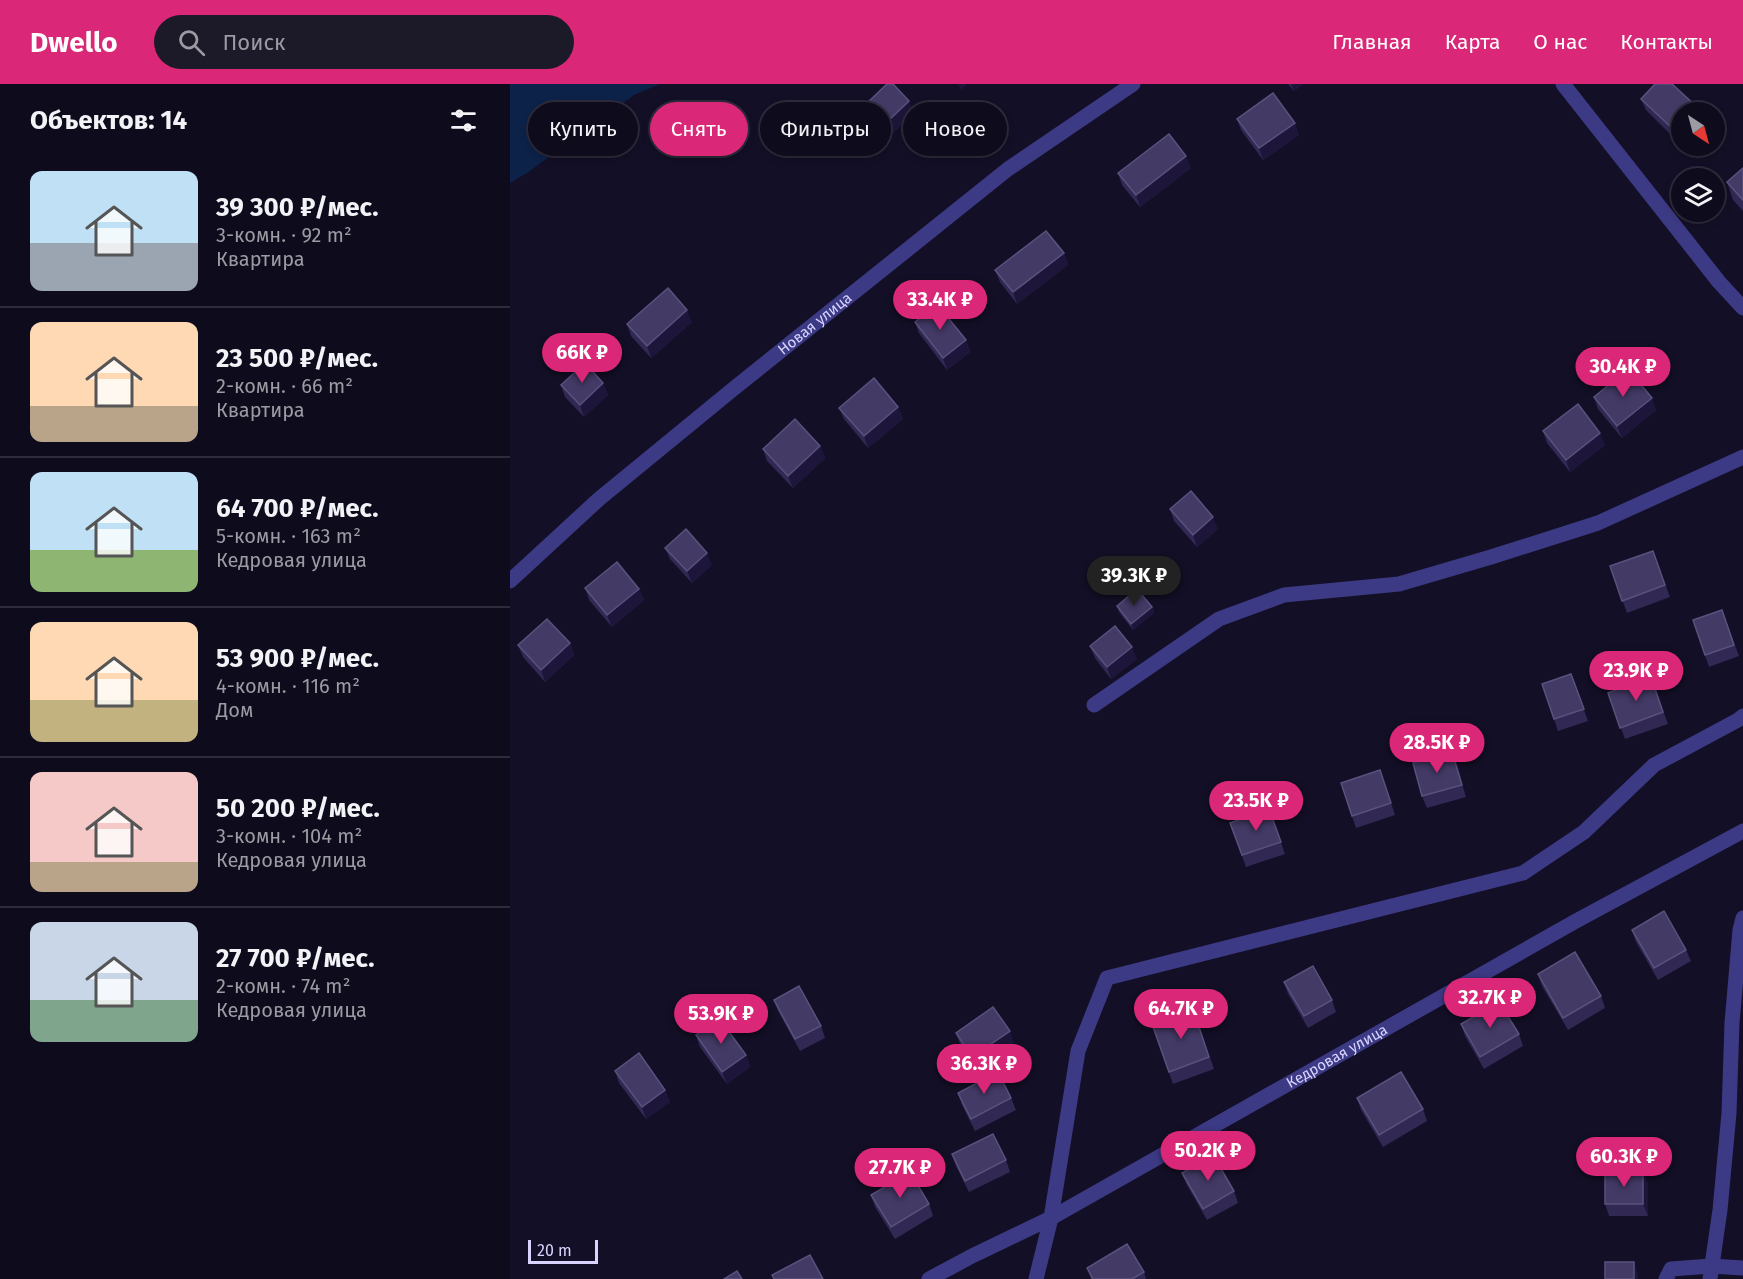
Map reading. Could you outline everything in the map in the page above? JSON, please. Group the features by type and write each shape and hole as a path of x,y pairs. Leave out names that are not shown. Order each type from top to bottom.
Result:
{"street":[{"name":"Новая улица","path":"510,580 617,485 999,177 1133,84"},
{"path":"1563,84 1719,282 1743,308"},
{"path":"1094,705 1219,619 1284,596 1399,584 1491,557 1598,523 1743,457"},
{"path":"1036,1279 1051,1218 1078,1051 1107,978 1523,873 1584,832 1654,765 1743,716"},
{"name":"Кедровая улица","path":"929,1279 1051,1218 1576,921 1743,831"},
{"path":"1711,1273 1729,1113 1732,1023 1743,918"},
{"path":"1666,1279 1671,1269 1711,1273 1743,1268"}],"water":[{"path":"510,84 660,84 634,95 624,102 528,102 528,156 550,156 510,183"}],"building":[{"path":"887,84 893,84 909,101 903,102 903,107 891,118 891,102 868,102"},
{"path":"1655,84 1672,84 1692,102 1671,102 1671,127 1641,99"},
{"path":"1273,93 1295,123 1259,148 1237,119"},
{"path":"1169,134 1186,156 1136,195 1118,173"},
{"path":"1743,168 1743,200 1727,182"},
{"path":"1046,231 1064,253 1013,292 995,270"},
{"path":"668,288 687,310 647,346 627,324"},
{"path":"937,304 966,340 943,358 915,322"},
{"path":"585,363 603,383 580,405 561,385"},
{"path":"1628,369 1652,398 1617,426 1594,397"},
{"path":"874,378 898,407 864,436 839,408"},
{"path":"1578,404 1600,433 1566,460 1543,431"},
{"path":"795,419 820,446 788,476 763,449"},
{"path":"1191,491 1213,517 1193,535 1170,509"},
{"path":"686,529 707,553 687,571 665,548"},
{"path":"1653,551 1665,585 1622,601 1610,566"},
{"path":"617,562 639,589 607,615 585,588"},
{"path":"1137,589 1152,607 1131,624 1117,606"},
{"path":"1722,610 1734,645 1705,655 1693,620"},
{"path":"547,619 570,643 541,670 518,645"},
{"path":"1115,626 1132,647 1107,667 1090,646"},
{"path":"1571,674 1584,709 1554,719 1542,684"},
{"path":"1651,677 1663,712 1620,728 1608,693"},
{"path":"1452,752 1462,785 1422,796 1413,763"},
{"path":"1380,770 1391,803 1352,816 1341,783"},
{"path":"1269,809 1281,842 1242,855 1230,823"},
{"path":"1664,911 1686,950 1654,968 1632,930"},
{"path":"1575,952 1601,996 1563,1018 1538,974"},
{"path":"1313,966 1332,1000 1304,1016 1284,982"},
{"path":"799,986 821,1026 795,1039 774,1000"},
{"path":"1499,1002 1519,1034 1480,1057 1461,1024"},
{"path":"993,1007 1010,1031 972,1057 956,1033"},
{"path":"1193,1009 1209,1057 1169,1072 1152,1024"},
{"path":"719,1018 746,1055 722,1072 696,1035"},
{"path":"639,1053 665,1090 642,1107 615,1071"},
{"path":"998,1072 1011,1098 971,1119 958,1093"},
{"path":"1401,1072 1423,1109 1379,1135 1357,1098"},
{"path":"993,1134 1006,1160 965,1181 952,1154"},
{"path":"1213,1155 1234,1191 1203,1209 1182,1173"},
{"path":"910,1172 929,1204 891,1227 871,1195"},
{"path":"1605,1172 1643,1172 1643,1204 1605,1204"},
{"path":"1127,1244 1144,1272 1132,1279 1093,1279 1087,1268"},
{"path":"810,1255 823,1279 774,1279 772,1275"},
{"path":"1605,1262 1634,1262 1634,1279 1605,1279"},
{"path":"737,1271 742,1279 724,1279"}]}
